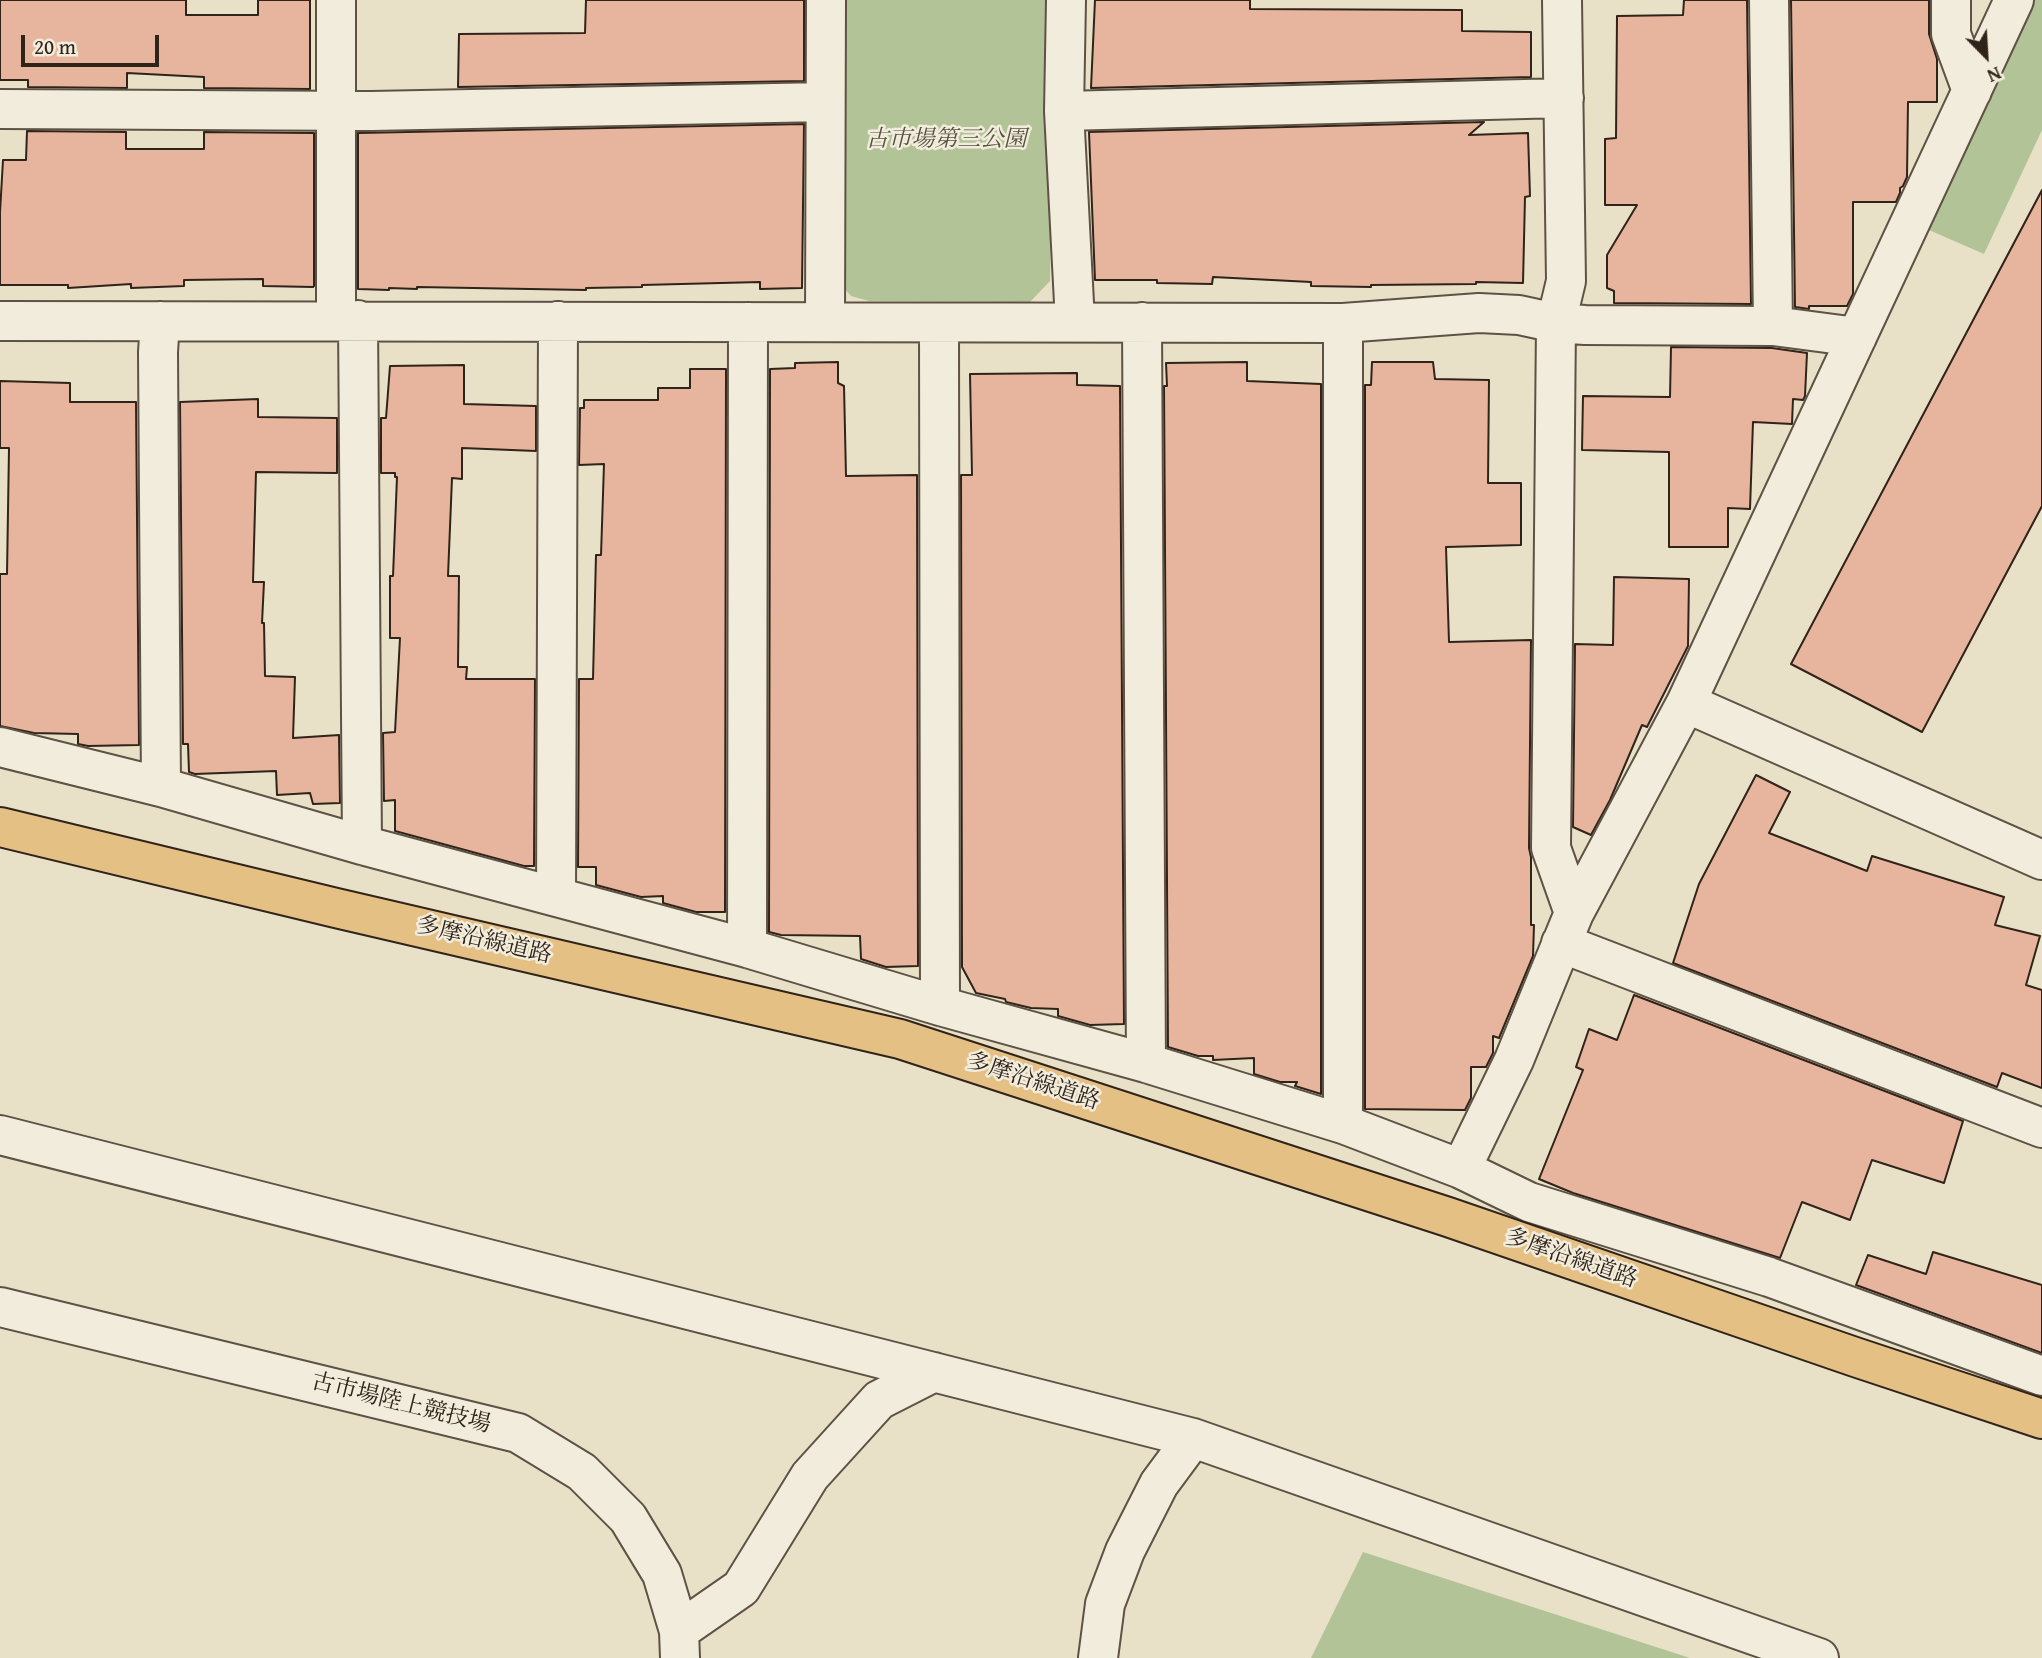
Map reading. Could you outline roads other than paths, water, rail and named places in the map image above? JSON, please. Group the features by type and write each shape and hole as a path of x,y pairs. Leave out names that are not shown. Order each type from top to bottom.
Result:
{"main road":[{"name":"多摩沿線道路","path":"0,827 900,1039 1448,1217 2042,1419"}],"street":[{"path":"337,0 337,110 347,320 362,845"},
{"path":"825,322 826,0"},
{"path":"1066,0 1064,111 1075,322"},
{"path":"1562,0 1566,281 1556,323 1551,848 1568,928"},
{"path":"1769,0 1773,326"},
{"path":"1951,0 1951,34 1972,91"},
{"path":"1461,1169 1514,1060 1568,928 1686,703 2014,0"},
{"path":"1064,111 1564,98"},
{"path":"0,109 337,110 825,102"},
{"path":"0,321 1343,323 1479,313 1519,315 1556,323 1586,325 1773,326 1857,337"},
{"path":"160,321 158,352 162,787"},
{"path":"556,897 558,321"},
{"path":"747,948 748,322"},
{"path":"1142,322 1146,1063"},
{"path":"939,323 940,1006"},
{"path":"1343,323 1343,1124"},
{"path":"1686,703 2042,860"},
{"path":"0,747 162,787 362,845 747,948 940,1006 1146,1063 1343,1124 1461,1169 1530,1202 1769,1277 2042,1376"},
{"path":"1568,928 2042,1128"},
{"path":"0,1135 1193,1438 1819,1658"},
{"name":"古市場陸上競技場","path":"0,1307 518,1433 582,1472 628,1518 662,1574 680,1645"},
{"path":"680,1645 741,1588 810,1476 879,1400 934,1372"},
{"path":"1098,1658 1105,1604 1125,1551 1159,1484 1193,1438"}],"park label":[{"name":"古市場第三公園","path":"946,140"}]}
